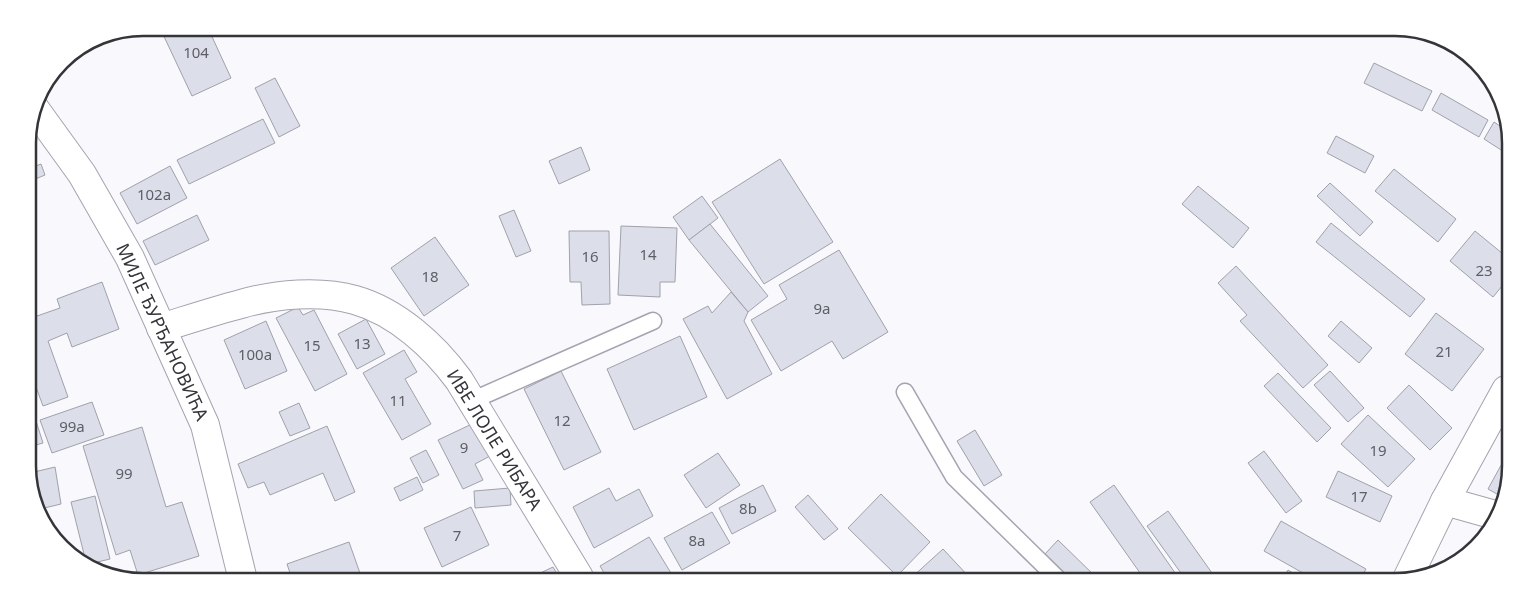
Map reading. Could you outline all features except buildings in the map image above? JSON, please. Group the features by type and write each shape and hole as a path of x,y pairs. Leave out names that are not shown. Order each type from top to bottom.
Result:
{"street":[{"name":"МИЛЕ ЂУРЂАНОВИЋА","path":"40,116 82,174 130,258 205,425 241,573"},
{"name":"ИВЕ ЛОЛЕ РИБАРА","path":"161,328 242,303 272,298 329,295 355,300 381,310 420,336 449,366 576,573"},
{"path":"1410,572 1444,500 1502,397"},
{"path":"1444,500 1490,514"}],"lane":[{"path":"471,401 653,321"},
{"path":"905,392 954,477 1053,573"}]}
